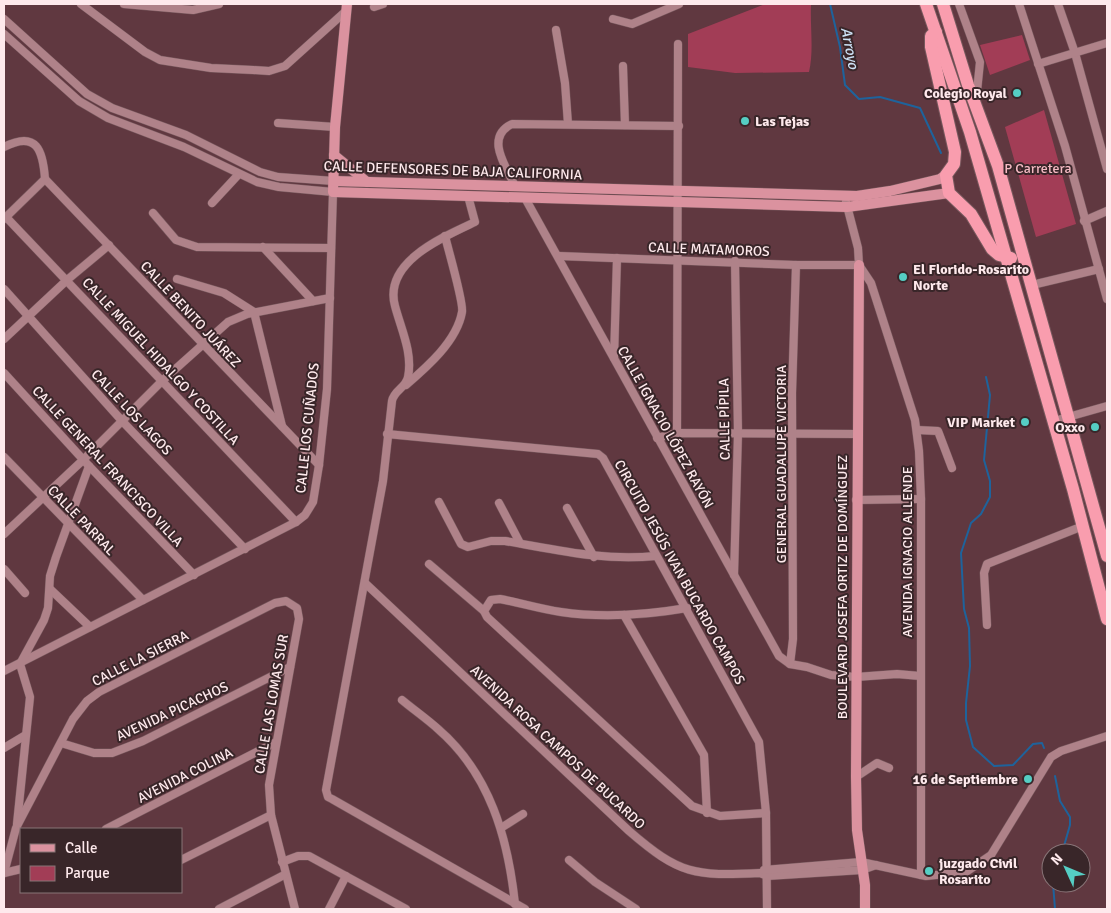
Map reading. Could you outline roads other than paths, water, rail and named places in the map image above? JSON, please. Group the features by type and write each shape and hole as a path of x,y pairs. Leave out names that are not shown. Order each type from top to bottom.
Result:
{"highway":[{"path":"926,4 934,32 970,132 1054,421 1107,619"},
{"path":"943,4 968,85 998,166 1107,556"},
{"path":"968,85 959,76 946,36 940,30 934,32 931,36 930,46 955,152 954,164 946,175 949,193 971,214 992,249 1000,255 1012,258 1016,263 1032,316 1043,324"}],"main road":[{"name":"CALLE LOS CUÑADOS","path":"333,192 335,128 346,8"},
{"path":"334,155 367,182"},
{"name":"CALLE DEFENSORES DE BAJA CALIFORNIA","path":"334,181 514,184 843,195 890,191 940,179 946,175"},
{"path":"525,198 526,185"},
{"name":"CALLE DEFENSORES DE BAJA CALIFORNIA","path":"333,192 847,207 949,193"},
{"name":"BOULEVARD JOSEFA ORTIZ DE DOMÍNGUEZ","path":"858,265 856,777 857,830 865,909"}],"street":[{"path":"81,4 144,52 160,60 211,68 269,71 285,66 346,8"},
{"path":"124,4 193,10 219,4"},
{"path":"374,7 383,4"},
{"path":"613,19 632,24 679,4"},
{"path":"959,4 980,62 976,103"},
{"path":"1019,4 1065,146 1084,221 1107,299"},
{"path":"1058,4 1075,53 1107,170"},
{"name":"CALLE DEFENSORES DE BAJA CALIFORNIA","path":"4,19 87,94 112,108 212,147 260,172 278,177 334,181"},
{"path":"556,30 568,124"},
{"name":"CALLE DEFENSORES DE BAJA CALIFORNIA","path":"4,34 79,101 108,118 206,157 238,175 279,188 333,192"},
{"path":"14,44 22,35"},
{"path":"1038,64 1107,43"},
{"path":"677,433 678,44"},
{"path":"623,66 625,125"},
{"path":"108,118 112,108"},
{"path":"278,123 335,128"},
{"path":"514,184 498,150 500,134 505,128 520,123 679,126"},
{"path":"4,147 21,141 34,144 43,154 45,179 5,218"},
{"path":"206,157 212,147"},
{"path":"212,203 238,175"},
{"path":"278,177 279,188"},
{"name":"CALLE BENITO JUÁREZ","path":"45,179 319,465"},
{"name":"CALLE LOS CUÑADOS","path":"5,668 20,664 296,522 305,515 313,502 327,389 333,192"},
{"path":"739,192 740,204"},
{"name":"AVENIDA IGNACIO ALLENDE","path":"843,195 858,248 858,265 871,282 917,430 921,499 921,875"},
{"path":"406,385 408,369 406,343 393,294 397,277 415,257 445,236 475,222 468,196"},
{"name":"CALLE IGNACIO LÓPEZ RAYÓN","path":"525,198 559,256 614,360 774,649 783,660 790,664"},
{"path":"1084,221 1107,211"},
{"path":"153,213 176,240 197,247 331,248"},
{"name":"CALLE MIGUEL HIDALGO Y COSTILLA","path":"5,218 67,280 296,522"},
{"path":"445,236 462,311 452,335 432,361 393,395 383,481 326,794 525,909"},
{"path":"4,339 67,280 109,245"},
{"path":"263,247 313,302"},
{"name":"CALLE MATAMOROS","path":"559,256 796,265 858,265"},
{"path":"614,360 618,258"},
{"name":"CALLE PÍPILA","path":"734,577 738,433 735,262"},
{"name":"GENERAL GUADALUPE VICTORIA","path":"790,664 793,639 792,393 796,265"},
{"path":"1032,285 1099,269"},
{"path":"177,278 224,293 254,312 282,428"},
{"name":"CALLE LOS LAGOS","path":"4,289 123,422 245,548"},
{"path":"4,534 43,498 86,463 162,381 236,317 330,298"},
{"name":"CALLE GENERAL FRANCISCO VILLA","path":"4,373 86,463 194,574"},
{"path":"1054,421 1107,406"},
{"path":"917,430 938,431 952,468"},
{"path":"657,438 677,433 856,434"},
{"name":"CIRCUITO JESÚS IVAN BUCARDO CAMPOS","path":"387,434 601,456 687,608 759,742 766,813 765,872 767,909"},
{"name":"CALLE PARRAL","path":"4,457 68,525 143,600"},
{"path":"20,664 44,620 48,608 50,576 68,525 86,463"},
{"path":"856,500 921,499"},
{"path":"439,502 465,546 504,541 594,557 624,559 656,556"},
{"path":"499,503 520,544"},
{"path":"567,508 594,557"},
{"path":"987,624 984,573 987,564 1083,526"},
{"path":"429,564 484,611 487,617 692,806 707,813 720,816 766,813"},
{"path":"4,569 25,593"},
{"name":"AVENIDA ROSA CAMPOS DE BUCARDO","path":"365,582 629,831 658,854 679,867 693,872 718,875 876,865 921,875"},
{"path":"50,589 90,627"},
{"path":"484,611 491,600 500,599 560,612 624,615 656,614 687,608"},
{"name":"CALLE LA SIERRA","path":"16,828 80,709 99,692 275,603 292,603 297,608 299,620"},
{"path":"624,615 704,755 707,813"},
{"name":"CALLE LAS LOMAS SUR","path":"295,909 284,875 271,815 269,785 299,620"},
{"name":"CALLE LA SIERRA","path":"4,873 16,828 24,736 30,697 20,664"},
{"path":"790,664 808,667 831,675 856,677 888,674 920,676"},
{"name":"AVENIDA PICACHOS","path":"61,743 94,753 112,752 143,741 290,667"},
{"path":"402,700 439,730 458,750 493,804 509,860 515,904"},
{"path":"4,748 24,736"},
{"path":"921,875 949,875 966,872 980,864 991,855 1040,772 1051,757 1061,751 1107,736"},
{"name":"AVENIDA COLINA","path":"108,828 276,742"},
{"path":"856,777 877,763 888,768"},
{"path":"501,828 523,814"},
{"path":"182,860 271,815"},
{"path":"282,862 298,856 309,856 406,909"},
{"path":"569,860 595,882 636,909"},
{"path":"4,873 20,868"},
{"path":"220,909 284,875"},
{"path":"328,909 346,876"}],"waterway":[{"name":"Arroyo","path":"830,4 840,47 845,85 859,99 880,97 920,108 941,153"},
{"path":"986,377 990,395 984,460 990,481 990,497 981,514 971,523 961,553 964,609 969,628 970,666 966,720 973,747 994,766 1013,765 1033,744 1042,743 1044,748"},
{"path":"1055,776 1060,801 1070,817 1070,825 1065,843"},
{"path":"1054,893 1055,909"}],"place":[{"name":"Colegio Royal","path":"1017,93"},
{"name":"Las Tejas","path":"745,121"},
{"name":"El Florido-Rosarito Norte","path":"903,277"},
{"name":"VIP Market","path":"1025,422"},
{"name":"Oxxo","path":"1095,427"},
{"name":"16 de Septiembre","path":"1028,779"},
{"name":"juzgado Civil Rosarito","path":"929,871"}],"park label":[{"name":"P Carretera","path":"1038,168"}]}
